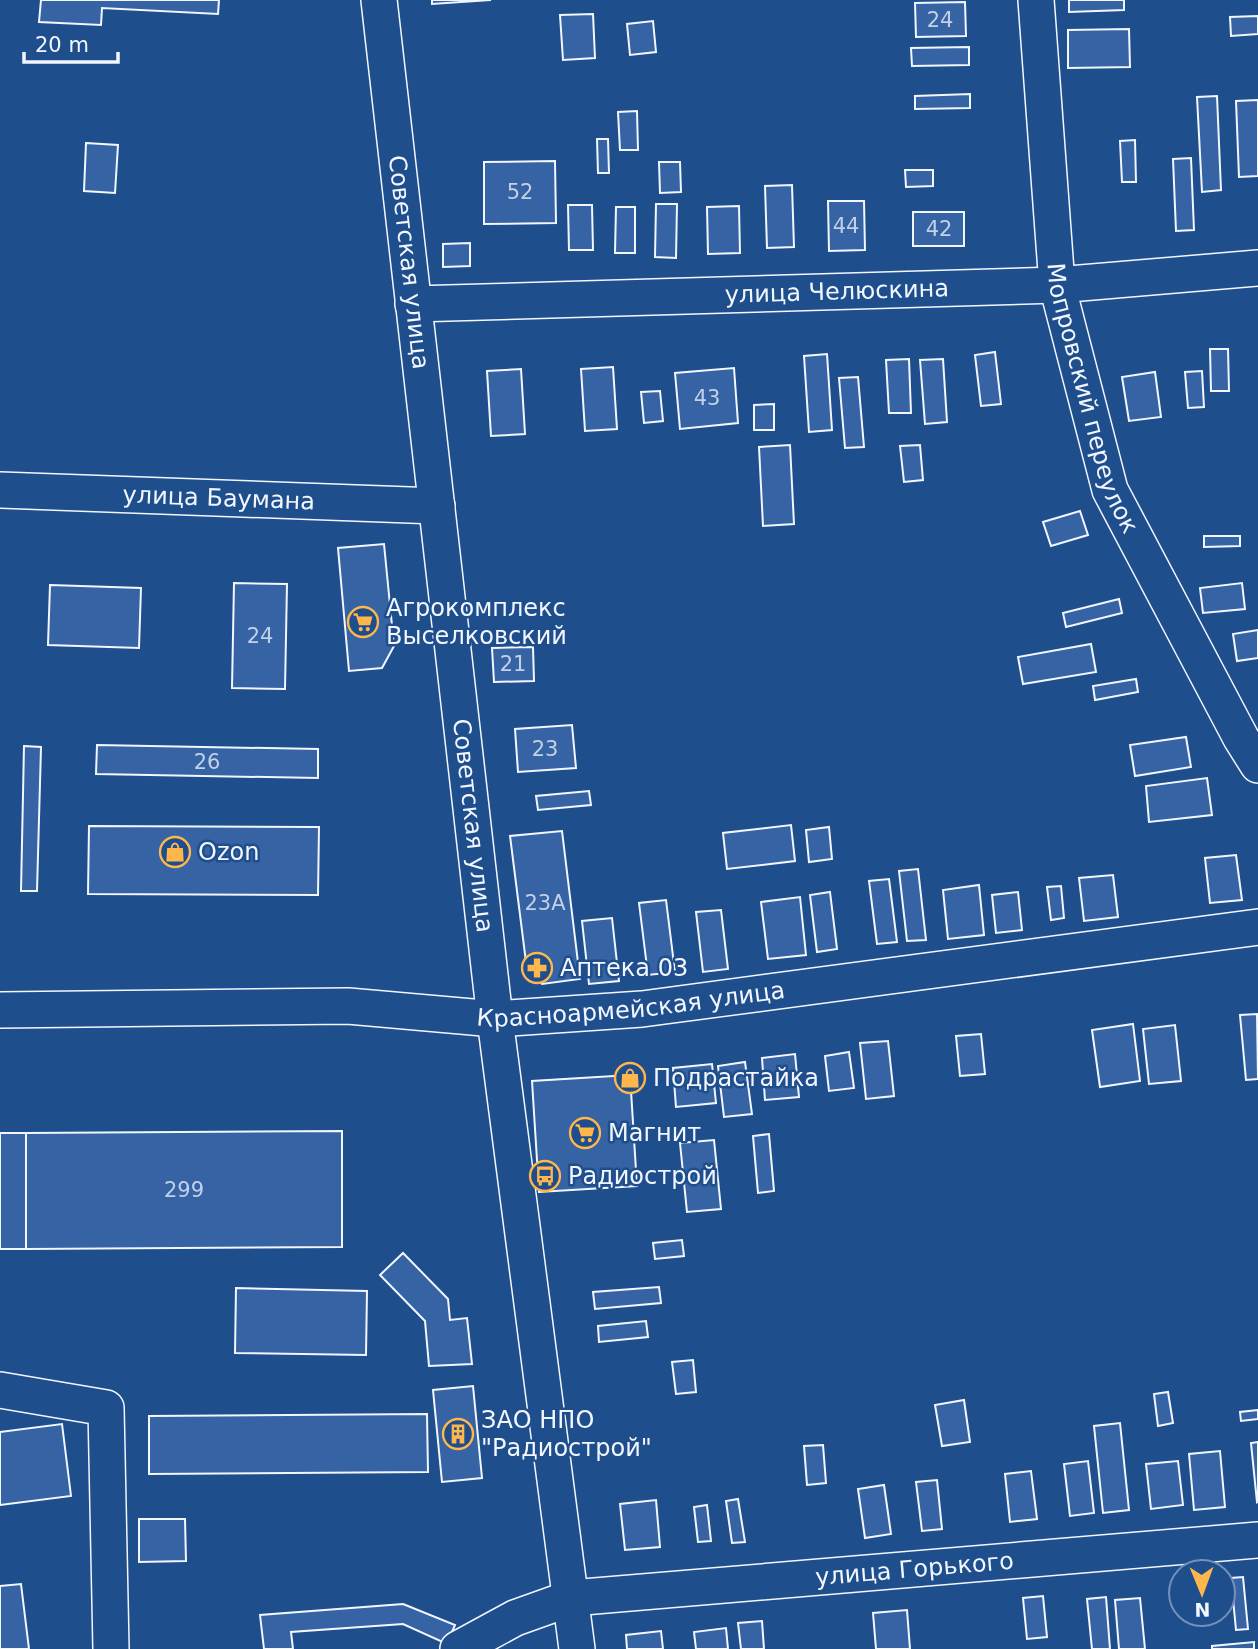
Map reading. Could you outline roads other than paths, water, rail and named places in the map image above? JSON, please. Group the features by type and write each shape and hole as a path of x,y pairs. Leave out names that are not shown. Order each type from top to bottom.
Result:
{"street":[{"name":"Советская улица","path":"379,0 495,1019 577,1649"},
{"name":"Мопровский переулок","path":"1036,0 1057,285 1110,490 1258,765"},
{"name":"улица Челюскина","path":"413,304 1057,285 1258,268"},
{"name":"улица Баумана","path":"0,490 437,506"},
{"name":"Красноармейская улица","path":"0,1010 348,1006 495,1019 642,1009 1258,927"},
{"path":"0,1390 106,1408 111,1649"},
{"name":"улица Горького","path":"458,1649 515,1618 570,1598 1258,1540"}],"place":[{"name":"Агрокомплекс Выселковский","path":"363,622"},
{"name":"Ozon","path":"175,852"},
{"name":"Аптека 03","path":"537,968"},
{"name":"Подрастайка","path":"630,1078"},
{"name":"Магнит","path":"585,1133"},
{"name":"Радиострой","path":"545,1176"},
{"name":"ЗАО НПО \"Радиострой\"","path":"458,1434"}]}
